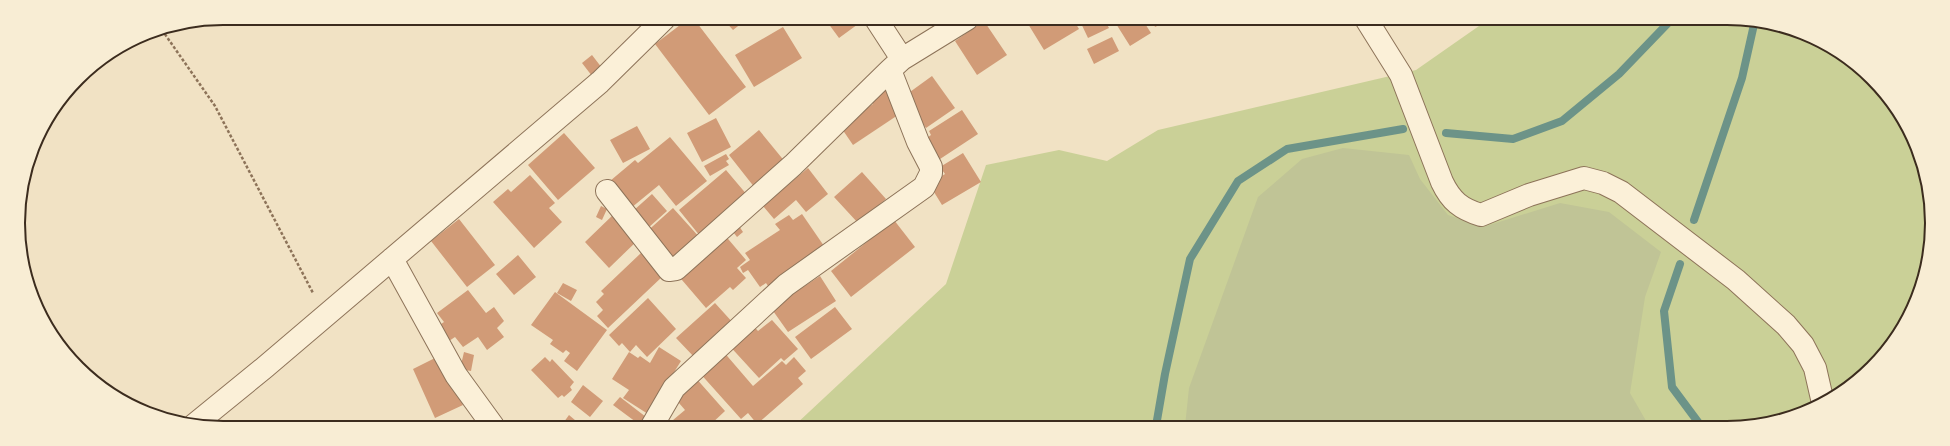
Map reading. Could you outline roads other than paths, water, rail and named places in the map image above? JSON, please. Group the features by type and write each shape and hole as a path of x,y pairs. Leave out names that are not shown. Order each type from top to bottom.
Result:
{"street":[{"path":"201,420 325,317 600,82 657,25"},
{"path":"655,421 674,388 786,285 924,187 931,174 931,167 915,136 896,65 879,25"},
{"path":"607,191 669,270 676,269 793,165 896,65 958,25"},
{"path":"1370,25 1401,74 1442,182 1449,196 1459,206 1481,215 1529,195 1584,178 1603,183 1621,192 1736,280 1786,325 1803,345 1815,368 1822,397"},
{"path":"392,259 456,375 489,421"}],"waterway":[{"path":"1446,133 1513,139 1562,121 1619,74 1666,25"},
{"path":"1694,220 1742,78 1753,27"},
{"path":"1157,421 1165,374 1190,259 1238,181 1287,149 1403,129"},
{"path":"1680,264 1664,311 1672,387 1697,421"}]}
